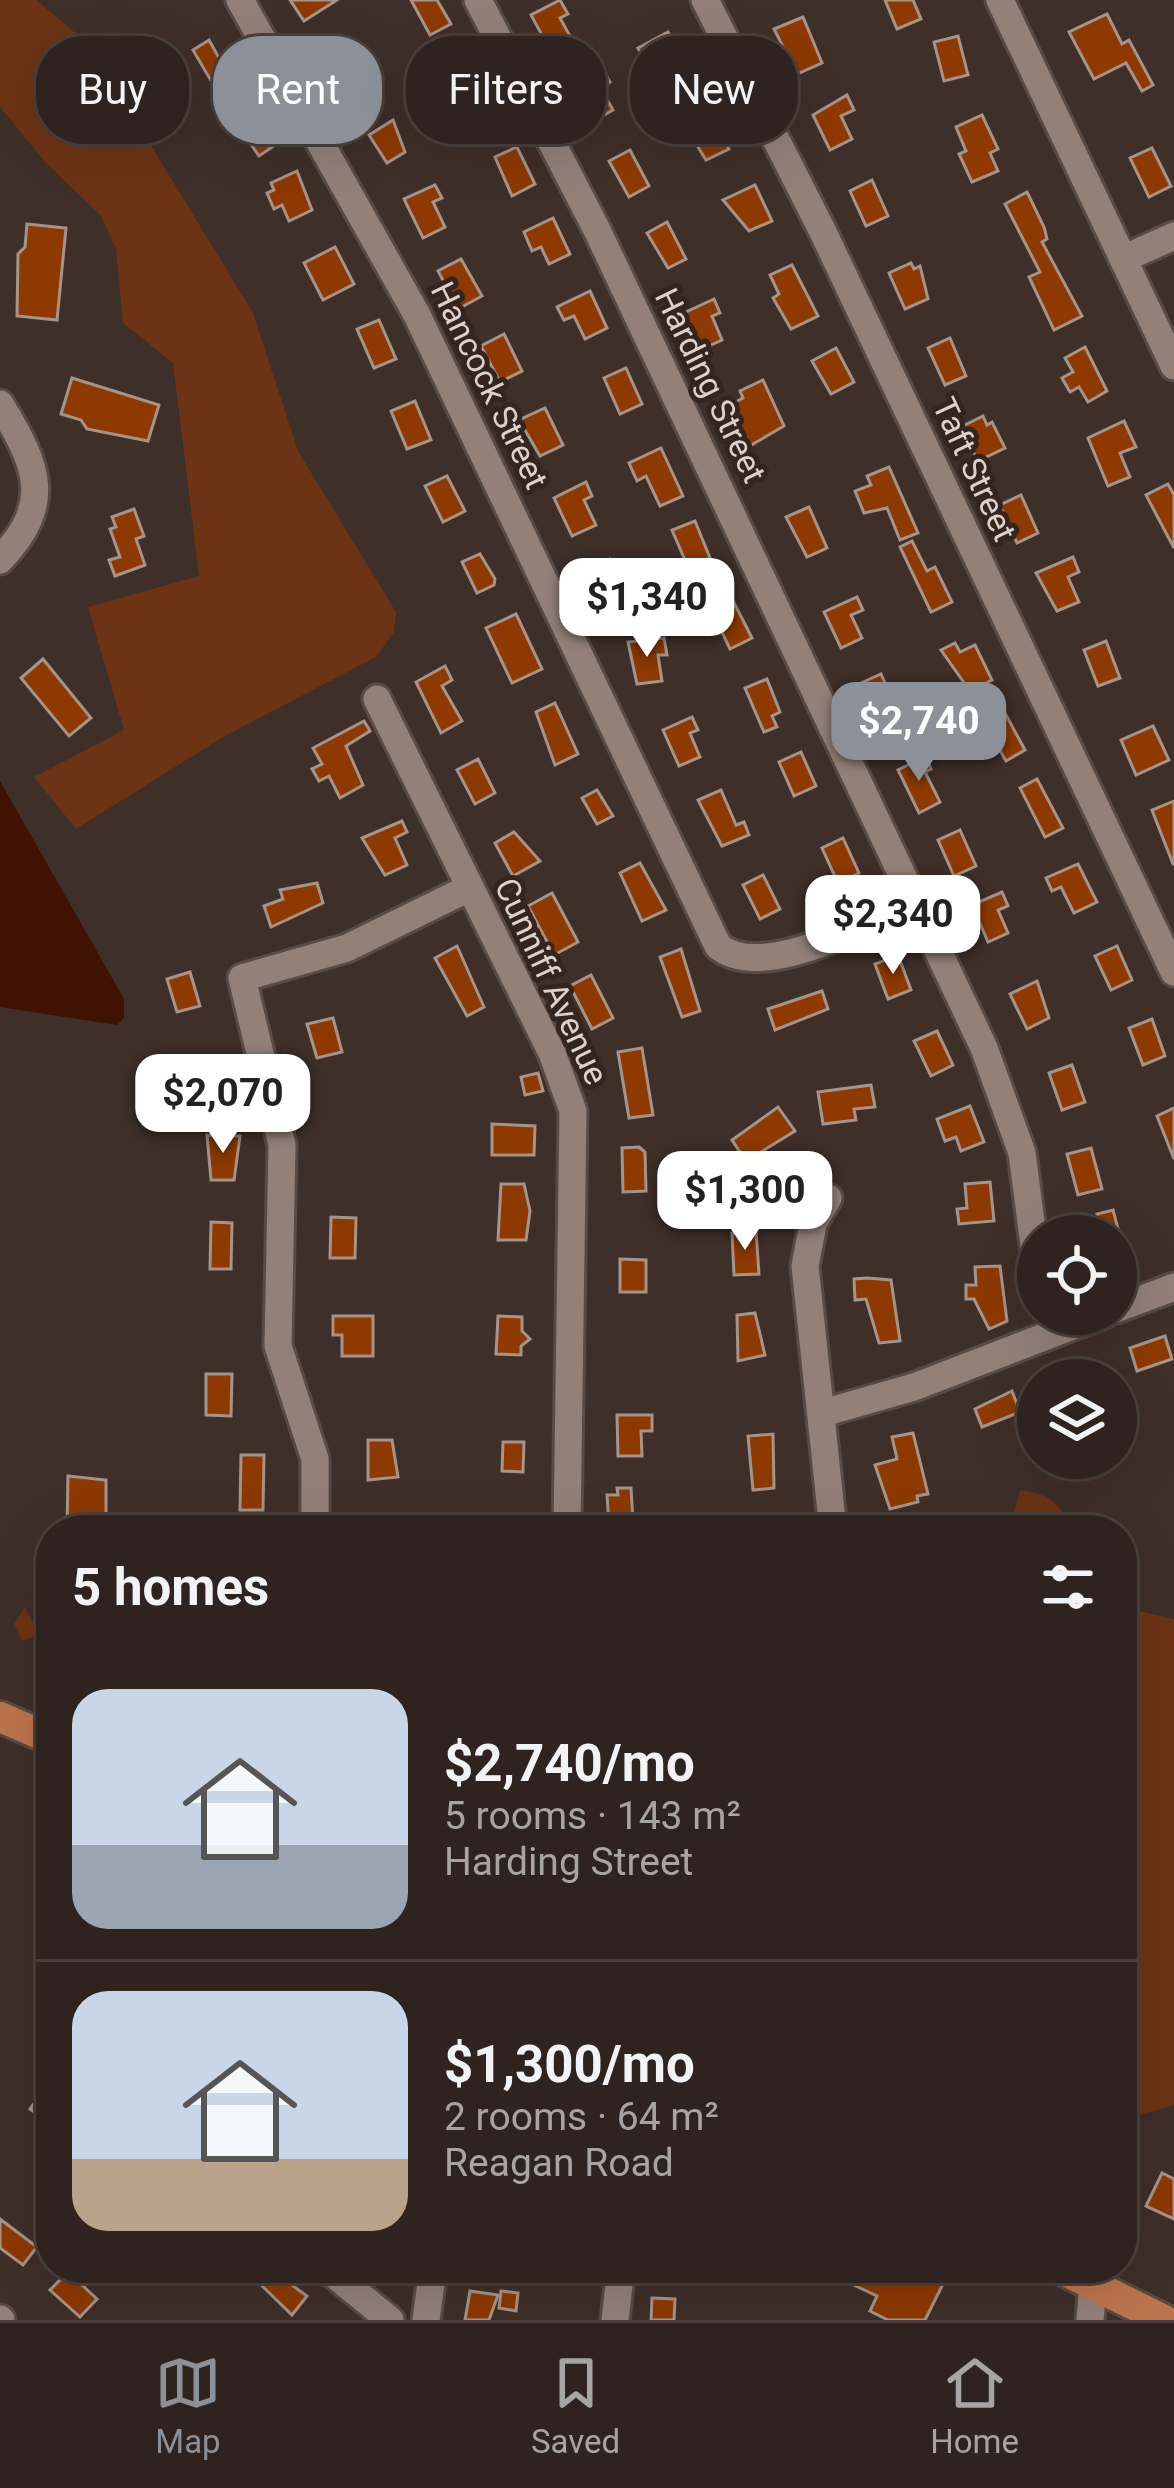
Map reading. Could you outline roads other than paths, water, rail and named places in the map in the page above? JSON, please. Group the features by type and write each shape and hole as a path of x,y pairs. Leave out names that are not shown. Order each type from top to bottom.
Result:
{"main road":[{"path":"0,1717 36,1733"},
{"path":"1089,2283 1163,2320"}],"street":[{"name":"Hancock Street","path":"240,0 417,315 718,946 739,956 774,956 810,947 917,902"},
{"name":"Harding Street","path":"478,0 605,246 1006,1097 1022,1153 1030,1215"},
{"name":"Taft Street","path":"705,0 822,230 1174,972"},
{"path":"1000,0 1174,366"},
{"path":"1123,260 1174,236"},
{"path":"0,404 26,454 36,494 34,516 0,560"},
{"name":"Cunniff Avenue","path":"377,699 553,1053 574,1111 567,1515"},
{"path":"315,1515 315,1459 278,1346 282,1145 242,978 347,948 469,888"},
{"path":"828,1198 813,1224 806,1266 832,1515"},
{"path":"1137,1302 1174,1287"},
{"path":"824,1413 914,1387 1023,1335"},
{"path":"344,2283 390,2320"},
{"path":"426,2320 432,2283"},
{"path":"614,2320 619,2283"},
{"path":"1090,2320 1093,2285"}]}
